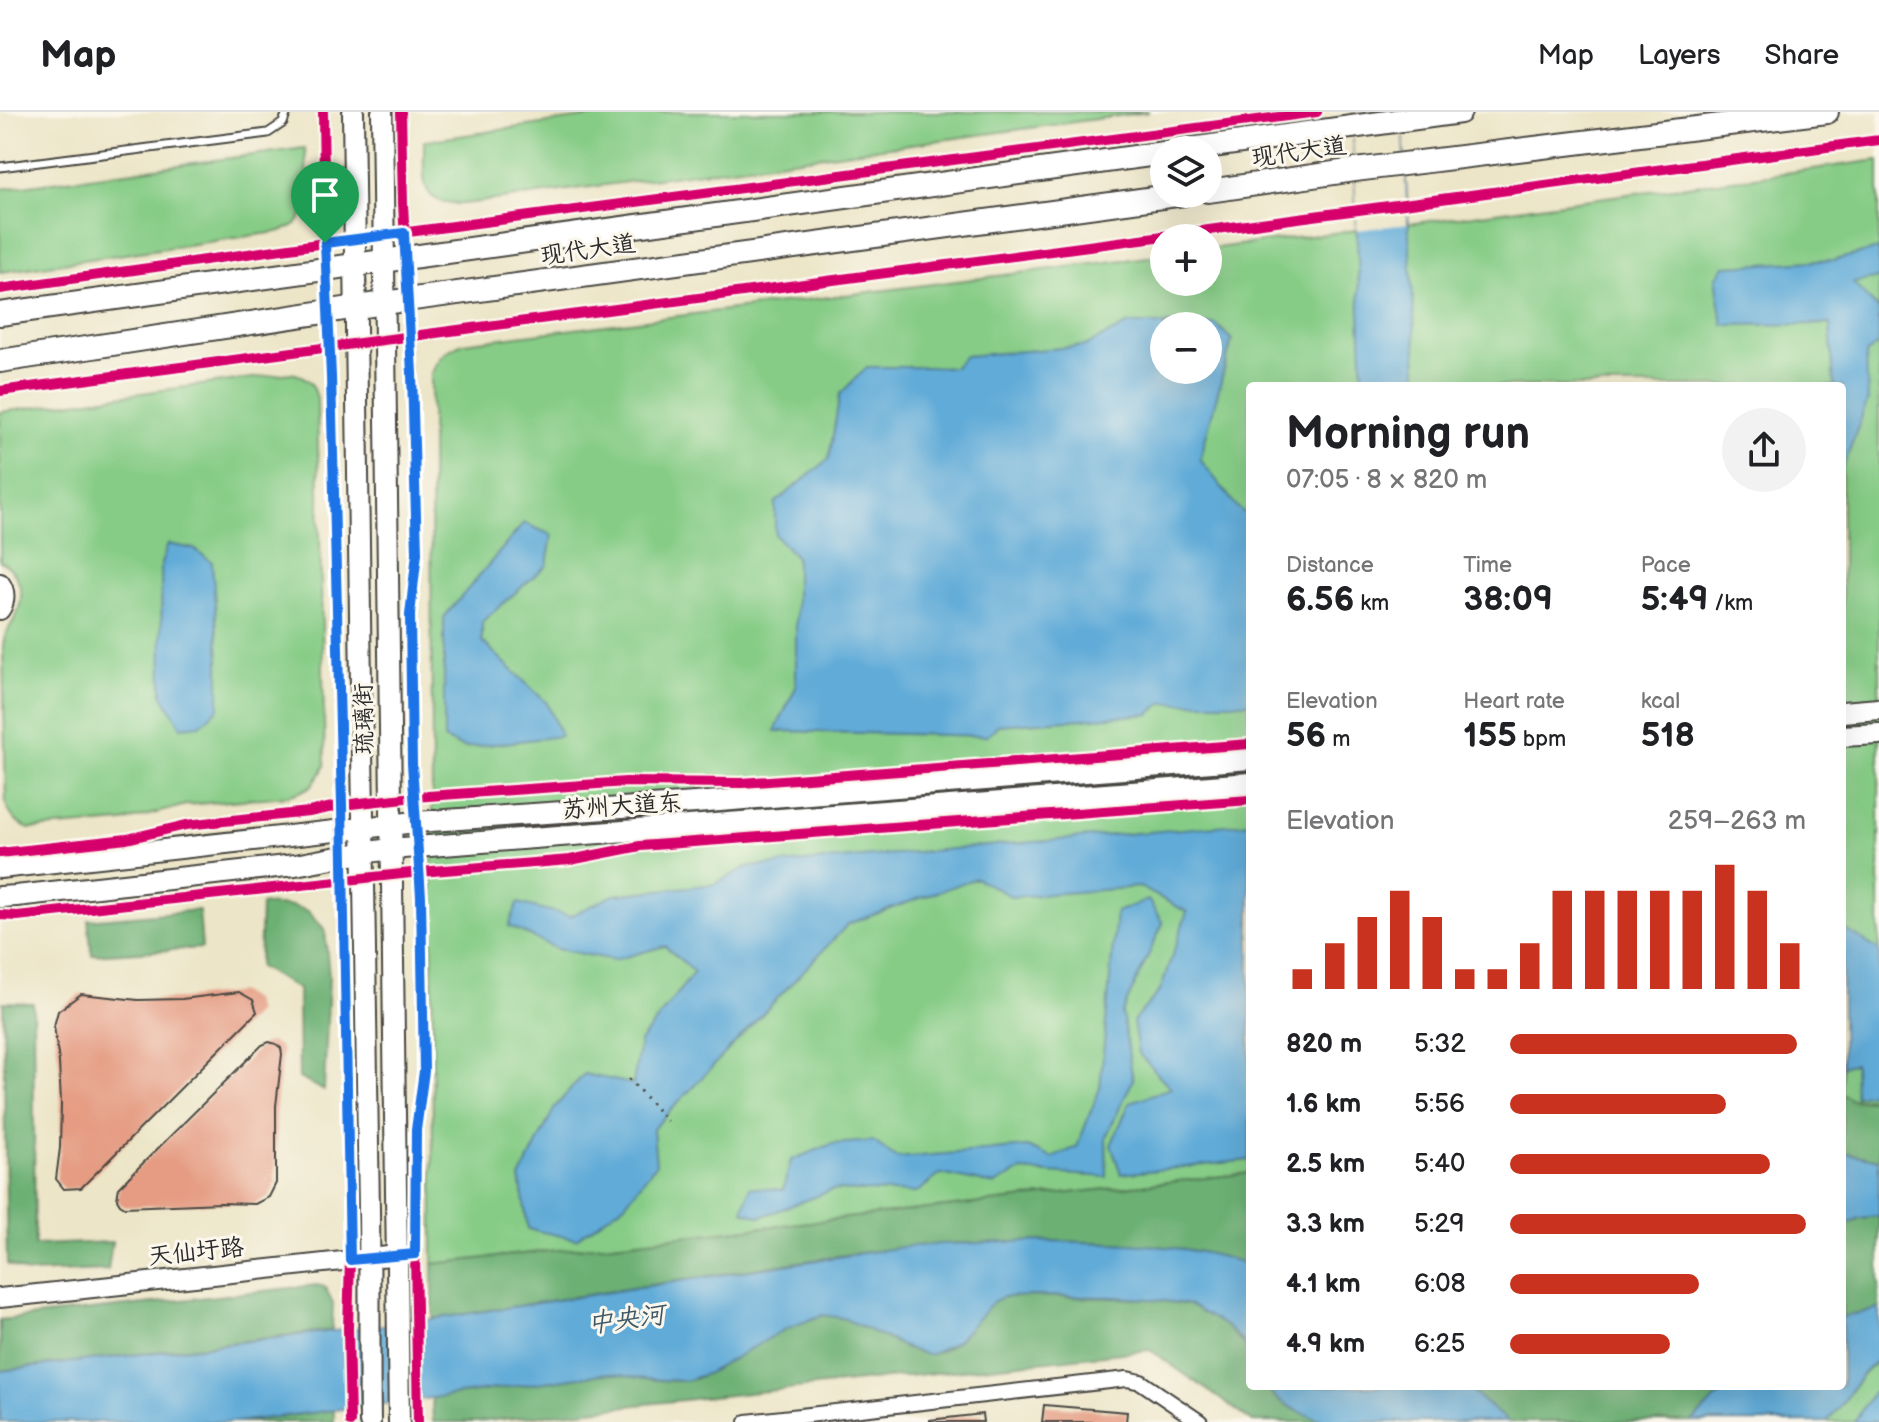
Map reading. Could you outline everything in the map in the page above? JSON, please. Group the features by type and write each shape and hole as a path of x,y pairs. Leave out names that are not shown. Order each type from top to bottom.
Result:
{"main road":[{"name":"琉璃街","path":"353,112 370,1414"},
{"name":"琉璃街","path":"382,112 399,1412"},
{"name":"现代大道","path":"1222,144 1460,112"},
{"name":"现代大道","path":"1222,189 1827,112"},
{"name":"现代大道","path":"0,314 1150,155"},
{"name":"现代大道","path":"0,361 384,303 1150,199"},
{"path":"1846,712 1879,709"},
{"path":"1846,736 1879,734"},
{"name":"苏州大道东","path":"0,868 363,827 1246,759"},
{"name":"苏州大道东","path":"0,897 295,865 390,849 1246,783"}],"street":[{"path":"0,583 5,595 0,610"},
{"name":"天仙圩路","path":"0,1298 398,1255"},
{"path":"747,1422 1127,1379 1141,1382 1200,1422"}],"lane":[{"path":"0,167 268,133 283,123 287,112"}],"path":[{"path":"629,1079 667,1121"}],"green space":[{"path":"624,112 1149,112 464,204 437,200 426,187 424,141"},
{"path":"305,148 306,200 301,218 289,228 0,272 0,189"},
{"path":"1879,160 1879,1097 1846,1100 1846,382 1246,382 1246,1173 433,1264 431,374 440,358 463,343 1150,257 1150,296 1222,296 1222,247 1357,230 1359,290 1412,282 1407,224"},
{"path":"290,373 308,381 317,399 325,765 321,772 310,786 286,796 186,805 123,822 30,829 21,825 6,804 3,647 5,635 18,611 21,589 12,570 0,561 0,412"},
{"path":"261,904 292,906 308,911 325,930 329,977 324,1091 299,1078 298,989 259,967"},
{"path":"199,910 202,948 92,955 88,920"},
{"path":"3,1002 33,1003 35,1245 112,1242 108,1270 27,1273 7,1264"},
{"path":"1846,1096 1854,1101 1879,1099 1879,1160 1846,1153"},
{"path":"1246,1173 1246,1264 1201,1252 1157,1246 1050,1241 941,1244 851,1254 433,1319 433,1264"},
{"path":"1879,1216 1879,1309 1846,1316 1846,1225 1859,1218"},
{"path":"317,1285 325,1287 333,1303 332,1330 0,1371 0,1320"},
{"path":"1006,1297 1149,1299 1190,1305 1227,1327 1244,1345 1246,1390 1268,1390 1296,1409 1333,1422 1253,1422 1150,1350 478,1422 433,1422 432,1398 608,1373 657,1380 694,1379 784,1330 822,1315 852,1322 911,1350 934,1353 962,1336 985,1307"},
{"path":"1879,1361 1879,1422 1826,1422 1865,1373"},
{"path":"1470,1390 1725,1390 1692,1422 1508,1422"},
{"path":"334,1410 334,1422 236,1422"}],"water":[{"path":"1352,112 1402,112 1418,382 1363,382"},
{"path":"1879,249 1879,278 1853,283 1879,310 1879,344 1866,354 1868,400 1846,459 1846,382 1834,382 1830,324 1723,325 1716,278 1725,266 1834,260"},
{"path":"1129,324 1150,324 1150,384 1220,384 1200,459 1246,514 1246,703 1162,703 1150,714 998,725 987,736 775,731 796,687 796,557 775,535 775,503 829,459 840,394 867,367 954,367 965,356 1085,346"},
{"path":"1222,330 1232,340 1222,377"},
{"path":"524,523 552,535 547,565 482,622 482,641 547,703 561,736 464,748 444,739 444,617"},
{"path":"168,544 194,549 212,562 219,708 200,725 181,727 162,694 161,564"},
{"path":"1246,823 1246,1160 1121,1174 1111,1145 1130,1102 1171,1088 1138,1053 1133,1021 1160,991 1187,912 1140,887 1012,897 976,878 848,924 653,1129 656,1164 625,1204 576,1239 528,1229 520,1178 555,1107 584,1074 633,1084 640,1042 694,972 665,946 614,960 557,949 509,926 518,903 570,916 614,895 715,884 747,867"},
{"path":"1148,900 1163,923 1122,1013 1133,1080 1106,1137 1107,1177 1020,1171 995,1185 941,1174 916,1193 832,1190 761,1217 743,1211 750,1187 783,1190 791,1160 832,1144 873,1141 897,1158 1028,1147 1052,1158 1077,1147 1100,1088 1116,912"},
{"path":"1846,930 1879,950 1879,1092 1855,1096 1854,1064 1846,1065"},
{"path":"1846,1153 1879,1160 1879,1216 1859,1218 1846,1225"},
{"name":"中央河","path":"1050,1241 1126,1244 1201,1252 1246,1264 1246,1348 1227,1327 1186,1304 1115,1297 1003,1297 994,1301 957,1341 932,1354 909,1349 843,1318 822,1315 786,1329 706,1374 684,1381 608,1373 236,1422 0,1422 0,1371 433,1319 902,1247"},
{"path":"1879,1309 1879,1360 1864,1372 1826,1422 1692,1422 1725,1390 1846,1390 1846,1316"},
{"path":"1879,1387 1879,1422 1854,1422 1872,1393"},
{"path":"1268,1390 1470,1390 1508,1422 1333,1422 1295,1410"}],"pier":[{"path":"1352,112 1402,112 1407,224 1357,230"}],"building":[{"path":"239,992 253,1000 257,1012 81,1188 64,1189 56,1179 61,1103 54,1026 58,1011 81,994 138,1000 182,999"},
{"path":"269,1042 281,1048 282,1054 276,1106 276,1183 269,1197 255,1204 125,1207 120,1204 117,1199 119,1187 262,1045"},
{"path":"1044,1405 1127,1412 1126,1422 1042,1422"},
{"path":"982,1414 983,1422 930,1422 930,1420"}],"cycle path":[{"path":"323,112 344,956 350,1422"},
{"path":"401,112 417,553 410,615 412,764 421,897 424,1071 416,1130 418,1422"},
{"path":"0,289 1317,112"},
{"path":"0,391 1879,140"},
{"path":"0,853 127,839 186,825 414,797 626,782 742,783 1246,744"},
{"path":"0,915 17,916 420,872 570,860 640,846 1246,800"}],"route":[{"path":"404,233 417,553 410,615 412,764 421,897 424,1071 416,1130 415,1254 350,1260 342,805 325,243 404,233"}]}
